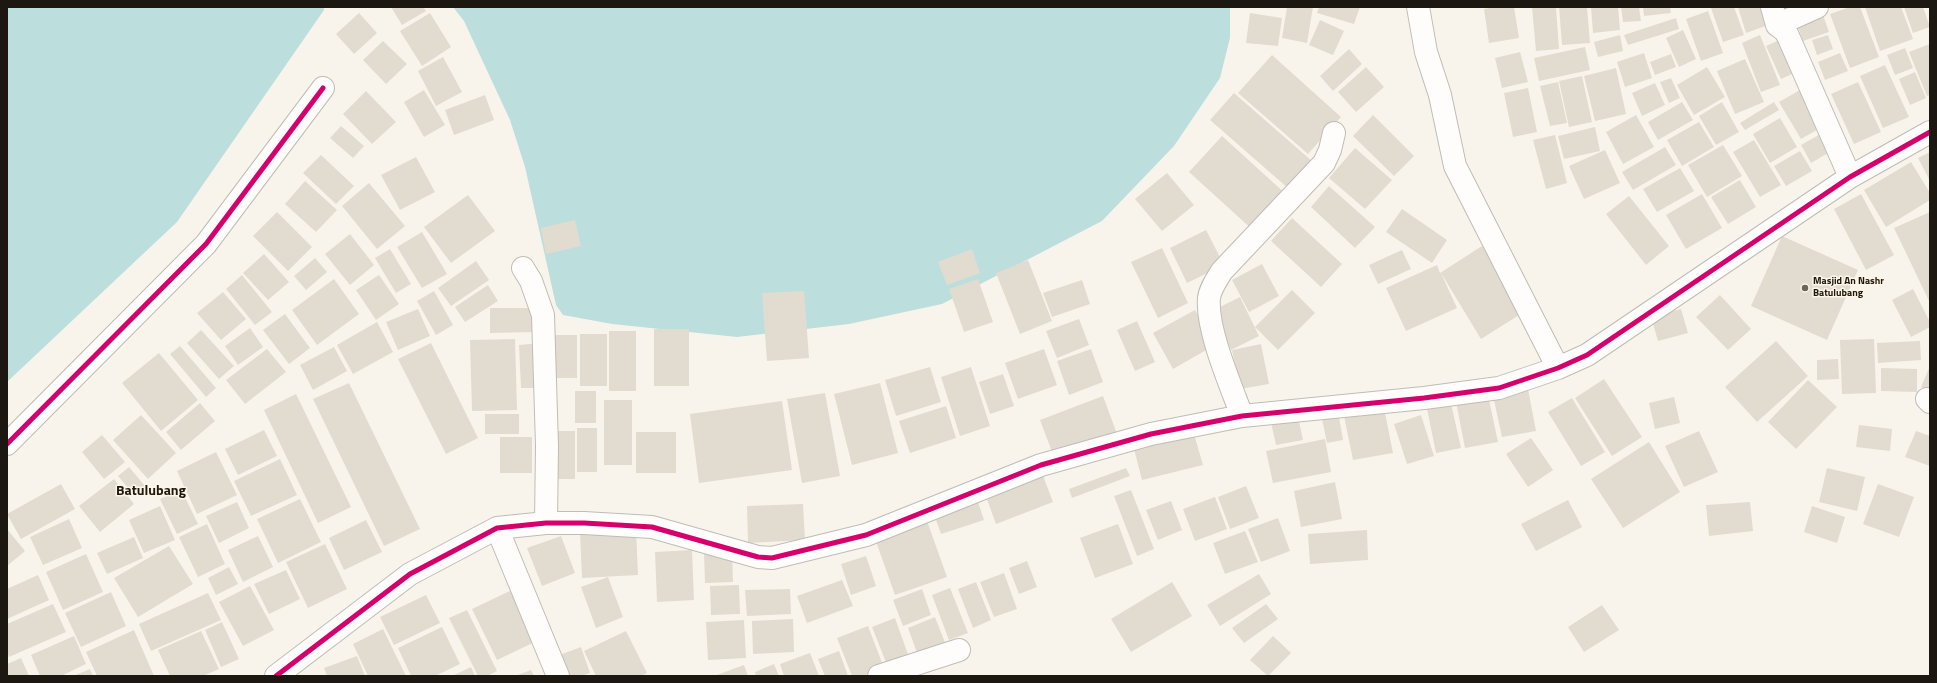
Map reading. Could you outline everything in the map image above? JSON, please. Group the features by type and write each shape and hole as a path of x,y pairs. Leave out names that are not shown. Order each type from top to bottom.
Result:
{"street":[{"path":"1418,7 1426,52 1440,95 1455,166 1558,368"},
{"path":"1817,7 1774,16 1788,36 1850,177"},
{"path":"7,444 206,244 323,88"},
{"path":"276,676 410,574 497,528 546,523 584,523 652,527 758,557 772,558 866,535 1041,465 1151,434 1242,416 1424,398 1499,388 1558,368 1587,355 1850,177 1930,132"},
{"path":"1242,416 1211,327 1209,298 1222,271 1324,163 1330,150 1334,133"},
{"path":"523,268 531,281 543,315 547,446 546,523"},
{"path":"497,528 558,676"},
{"path":"879,676 959,650"}],"water":[{"path":"7,7 324,7 324,10 177,222 7,382"},
{"path":"453,7 1230,7 1230,38 1220,78 1174,146 1102,221 942,304 849,324 737,337 612,324 563,315 556,305 525,167 510,120 464,21"}],"building":[{"path":"391,7 423,7 426,11 402,25"},
{"path":"1287,7 1313,7 1307,43 1282,38"},
{"path":"1319,7 1360,7 1354,24 1317,13"},
{"path":"1495,7 1514,7 1519,38 1489,43 1484,9"},
{"path":"1532,7 1556,7 1559,49 1536,51"},
{"path":"1559,7 1587,7 1590,43 1562,45"},
{"path":"1591,7 1618,7 1620,30 1593,33"},
{"path":"1621,7 1639,7 1641,21 1623,22"},
{"path":"1643,7 1670,7 1671,13 1644,16"},
{"path":"1734,7 1744,35 1723,42 1711,8"},
{"path":"1738,7 1765,7 1771,24 1746,33"},
{"path":"1850,7 1860,7 1879,57 1850,68 1830,14"},
{"path":"1865,7 1901,7 1913,39 1880,51"},
{"path":"1904,7 1923,7 1930,27 1913,33"},
{"path":"1708,11 1723,53 1701,61 1686,19"},
{"path":"359,13 377,33 354,54 336,34"},
{"path":"430,13 451,47 422,66 400,31"},
{"path":"1250,13 1282,18 1278,46 1246,43"},
{"path":"1823,15 1829,32 1803,41 1797,24"},
{"path":"1676,18 1679,29 1628,45 1624,35"},
{"path":"1320,20 1344,31 1333,55 1309,45"},
{"path":"1683,30 1696,59 1679,67 1666,38"},
{"path":"1620,35 1623,51 1598,57 1594,42"},
{"path":"1760,35 1780,85 1761,92 1742,43"},
{"path":"1828,35 1833,49 1817,55 1812,40"},
{"path":"1786,37 1801,70 1781,79 1766,46"},
{"path":"383,41 407,64 386,84 363,60"},
{"path":"1930,44 1930,95 1927,96 1909,52"},
{"path":"1585,47 1590,70 1539,81 1534,58"},
{"path":"1905,48 1913,68 1895,75 1887,55"},
{"path":"1349,49 1362,64 1333,91 1320,76"},
{"path":"1520,52 1528,82 1502,88 1495,58"},
{"path":"1644,53 1652,78 1625,87 1617,62"},
{"path":"1840,53 1848,71 1825,80 1818,62"},
{"path":"1671,54 1676,67 1655,75 1650,62"},
{"path":"1272,55 1341,117 1308,154 1238,93"},
{"path":"443,57 462,92 436,106 418,71"},
{"path":"1745,59 1764,102 1735,114 1717,71"},
{"path":"1885,65 1909,117 1883,128 1860,76"},
{"path":"1366,67 1384,87 1356,112 1338,92"},
{"path":"1707,67 1725,97 1694,115 1677,85"},
{"path":"1616,68 1626,114 1595,121 1584,76"},
{"path":"1915,72 1926,98 1910,105 1899,79"},
{"path":"1582,76 1592,122 1569,127 1559,81"},
{"path":"1671,78 1680,98 1669,103 1660,82"},
{"path":"1558,82 1567,123 1550,126 1540,86"},
{"path":"1858,82 1881,132 1854,144 1831,94"},
{"path":"1655,83 1665,105 1642,116 1632,93"},
{"path":"1528,88 1537,132 1513,137 1504,93"},
{"path":"424,90 445,125 424,137 404,102"},
{"path":"1800,90 1822,127 1801,139 1779,102"},
{"path":"366,91 396,122 372,144 343,114"},
{"path":"1234,93 1313,162 1289,189 1210,120"},
{"path":"485,95 494,120 454,135 445,110"},
{"path":"1682,102 1693,120 1658,140 1648,122"},
{"path":"1722,102 1739,132 1716,145 1699,116"},
{"path":"1774,102 1779,110 1745,130 1740,123"},
{"path":"1373,115 1414,156 1394,176 1353,136"},
{"path":"1636,115 1654,147 1623,164 1606,132"},
{"path":"1780,118 1797,147 1770,163 1753,134"},
{"path":"1699,122 1714,147 1682,166 1667,140"},
{"path":"341,126 364,146 353,158 330,138"},
{"path":"1595,127 1600,151 1564,159 1558,136"},
{"path":"1824,132 1835,149 1811,163 1801,145"},
{"path":"1555,135 1567,183 1546,189 1533,140"},
{"path":"1222,136 1287,195 1254,231 1189,172"},
{"path":"1754,140 1781,185 1760,197 1733,152"},
{"path":"1723,145 1742,176 1707,197 1688,165"},
{"path":"1665,147 1676,165 1633,190 1622,172"},
{"path":"1355,148 1392,180 1365,209 1329,178"},
{"path":"1605,150 1620,183 1584,199 1569,166"},
{"path":"1800,151 1812,171 1786,186 1774,166"},
{"path":"1930,152 1930,181 1918,158"},
{"path":"321,155 354,186 336,204 303,173"},
{"path":"416,157 435,192 400,210 381,175"},
{"path":"1911,162 1930,193 1930,200 1886,227 1864,190"},
{"path":"1680,168 1694,191 1657,212 1643,189"},
{"path":"1167,173 1194,205 1162,231 1135,199"},
{"path":"1740,180 1756,207 1728,224 1711,197"},
{"path":"305,181 337,210 316,232 285,204"},
{"path":"369,183 405,226 377,249 342,206"},
{"path":"1329,186 1375,227 1355,248 1311,207"},
{"path":"1702,194 1722,228 1686,249 1666,215"},
{"path":"1861,194 1894,255 1866,270 1834,209"},
{"path":"468,195 495,231 451,263 424,227"},
{"path":"1629,196 1669,246 1646,265 1606,214"},
{"path":"1402,209 1447,240 1432,263 1386,232"},
{"path":"277,212 312,247 288,271 253,236"},
{"path":"1930,212 1930,303 1894,228"},
{"path":"1292,218 1342,264 1321,287 1271,241"},
{"path":"575,220 581,246 546,254 541,228"},
{"path":"1206,230 1224,265 1187,283 1170,248"},
{"path":"422,232 447,274 422,288 397,247"},
{"path":"350,234 374,265 350,285 325,254"},
{"name":"Masjid An Nashr Batulubang","path":"1782,236 1858,270 1827,340 1751,306"},
{"path":"1482,246 1524,312 1481,339 1441,273 1457,308 1406,331 1386,288 1437,265 1440,273"},
{"path":"1162,248 1188,303 1158,318 1131,262"},
{"path":"390,249 411,284 396,293 375,258"},
{"path":"972,249 980,273 947,285 938,262"},
{"path":"1402,250 1411,269 1378,284 1369,265"},
{"path":"264,254 289,282 268,300 243,273"},
{"path":"315,258 327,272 306,290 294,276"},
{"path":"1028,260 1052,321 1020,334 996,273"},
{"path":"476,261 489,280 451,306 438,288"},
{"path":"1262,264 1279,296 1249,312 1232,280"},
{"path":"242,275 272,312 255,325 226,289"},
{"path":"379,275 399,304 376,320 356,290"},
{"path":"334,279 359,314 317,345 292,310"},
{"path":"978,279 993,322 964,332 949,289"},
{"path":"1082,280 1090,304 1052,317 1043,293"},
{"path":"488,285 498,301 465,322 455,307"},
{"path":"1913,289 1930,322 1930,327 1911,337 1892,300"},
{"path":"1292,290 1315,313 1278,350 1255,327"},
{"path":"434,291 453,325 436,335 417,301"},
{"path":"804,291 809,358 767,361 762,293"},
{"path":"223,292 246,319 221,340 197,313"},
{"path":"1720,295 1751,329 1728,350 1696,317"},
{"path":"1240,297 1259,336 1231,350 1212,311"},
{"path":"490,308 536,308 536,332 490,333"},
{"path":"418,309 430,336 398,350 386,322"},
{"path":"1681,309 1688,333 1658,341 1651,317"},
{"path":"1195,310 1215,345 1173,369 1153,333"},
{"path":"285,314 310,348 289,364 263,330"},
{"path":"1079,319 1089,345 1057,358 1046,331"},
{"path":"1137,321 1155,362 1135,371 1117,330"},
{"path":"377,322 393,352 353,374 337,345"},
{"path":"250,328 263,347 238,365 225,346"},
{"path":"654,329 689,329 689,386 654,386"},
{"path":"201,330 234,366 219,379 187,343"},
{"path":"609,331 636,331 636,391 609,391"},
{"path":"580,334 607,334 607,386 580,386"},
{"path":"550,335 577,335 577,378 550,378"},
{"path":"515,339 517,410 472,411 470,340"},
{"path":"1874,339 1876,393 1842,394 1840,340"},
{"path":"1776,341 1808,376 1757,422 1725,387"},
{"path":"1920,341 1921,360 1878,363 1877,343"},
{"path":"431,343 478,438 446,454 398,359"},
{"path":"541,343 543,388 521,388 519,345"},
{"path":"1261,344 1269,384 1240,389 1232,350"},
{"path":"180,346 216,388 206,397 170,354"},
{"path":"334,347 347,371 313,390 300,365"},
{"path":"267,349 286,372 245,404 226,380"},
{"path":"1044,349 1057,385 1018,399 1005,363"},
{"path":"1091,349 1103,382 1069,395 1057,361"},
{"path":"159,353 198,400 161,431 122,383"},
{"path":"1838,359 1839,379 1817,380 1817,360"},
{"path":"1930,366 1930,391 1921,387"},
{"path":"930,367 941,402 896,416 885,380"},
{"path":"971,367 990,426 960,436 941,377"},
{"path":"1881,368 1917,369 1917,392 1881,391"},
{"path":"1003,374 1014,406 990,414 979,382"},
{"path":"1604,379 1642,437 1612,456 1575,398"},
{"path":"1808,380 1837,407 1796,449 1768,422"},
{"path":"349,383 420,529 384,546 313,399"},
{"path":"880,383 898,453 852,465 834,394"},
{"path":"1527,384 1536,431 1502,437 1492,391"},
{"path":"575,391 596,391 596,423 575,423"},
{"path":"825,393 840,476 802,483 787,399"},
{"path":"296,394 351,507 318,523 264,410"},
{"path":"1488,395 1498,442 1465,448 1456,402"},
{"path":"1103,396 1117,434 1054,457 1040,420"},
{"path":"1674,397 1680,423 1655,429 1649,403"},
{"path":"1572,398 1605,452 1581,466 1548,412"},
{"path":"1450,399 1461,448 1436,453 1426,404"},
{"path":"604,400 632,400 632,465 604,465"},
{"path":"782,401 792,470 699,483 690,414"},
{"path":"200,403 215,421 181,450 166,432"},
{"path":"946,406 956,438 910,453 899,421"},
{"path":"1384,408 1393,453 1353,460 1344,416"},
{"path":"1338,411 1343,440 1327,443 1321,414"},
{"path":"1297,412 1303,440 1276,445 1270,418"},
{"path":"485,414 519,414 519,434 485,434"},
{"path":"141,415 176,453 148,479 113,440"},
{"path":"1421,415 1434,456 1407,464 1394,424"},
{"path":"1859,425 1892,429 1890,451 1856,447"},
{"path":"577,428 597,428 597,472 577,472"},
{"path":"264,430 277,456 238,475 225,449"},
{"path":"552,431 575,431 575,479 552,479"},
{"path":"1699,431 1718,472 1684,487 1665,446"},
{"path":"1916,431 1930,436 1930,466 1905,457"},
{"path":"636,432 676,432 676,473 636,473"},
{"path":"1194,434 1203,465 1142,480 1134,449"},
{"path":"102,435 125,462 104,479 82,452"},
{"path":"500,437 532,437 532,473 500,473"},
{"path":"1531,438 1553,470 1528,487 1506,454"},
{"path":"1325,439 1331,472 1273,483 1266,451"},
{"path":"1649,442 1680,492 1623,528 1591,479"},
{"path":"216,452 237,495 197,514 177,471"},
{"path":"280,459 297,495 251,516 234,481"},
{"path":"129,467 145,486 134,495 118,476"},
{"path":"1126,468 1130,476 1072,498 1069,489"},
{"path":"1827,468 1865,477 1857,511 1819,502"},
{"path":"1042,473 1053,502 996,524 985,494"},
{"path":"114,479 134,504 100,532 79,506"},
{"path":"1335,482 1342,519 1301,527 1294,491"},
{"path":"61,484 75,509 21,539 7,514"},
{"path":"1878,484 1914,497 1899,537 1863,524"},
{"path":"1246,486 1259,518 1230,529 1218,497"},
{"path":"181,489 198,524 177,534 160,499"},
{"path":"1131,490 1154,549 1137,556 1114,496"},
{"path":"1215,497 1227,529 1195,541 1183,509"},
{"path":"300,499 321,542 278,563 257,519"},
{"path":"1568,500 1582,527 1536,551 1521,524"},
{"path":"1171,501 1182,530 1158,540 1146,510"},
{"path":"237,502 249,528 219,543 206,516"},
{"path":"978,502 984,520 941,534 935,517"},
{"path":"1750,502 1753,531 1709,536 1706,505"},
{"path":"803,504 805,540 748,543 747,506"},
{"path":"160,506 175,540 144,553 129,520"},
{"path":"1812,506 1845,517 1837,543 1804,532"},
{"path":"926,518 947,577 895,595 874,536"},
{"path":"1278,518 1290,551 1261,562 1248,529"},
{"path":"69,519 82,548 43,565 30,537"},
{"path":"366,520 382,552 344,570 329,538"},
{"path":"207,524 225,564 198,577 179,537"},
{"path":"1118,524 1133,564 1095,578 1080,538"},
{"path":"7,529 25,551 7,566"},
{"path":"636,529 638,575 582,578 580,532"},
{"path":"1367,530 1368,560 1310,564 1308,534"},
{"path":"1245,531 1258,562 1225,574 1213,543"},
{"path":"258,536 273,567 243,582 228,550"},
{"path":"561,536 575,573 542,586 527,548"},
{"path":"134,537 143,558 107,574 97,553"},
{"path":"325,544 347,589 308,608 286,562"},
{"path":"169,546 193,584 138,617 114,578"},
{"path":"692,550 694,600 657,602 655,552"},
{"path":"732,550 733,582 705,583 704,552"},
{"path":"86,554 103,592 63,610 46,572"},
{"path":"866,556 876,586 851,595 841,564"},
{"path":"1027,561 1037,587 1019,594 1009,568"},
{"path":"229,567 238,584 216,595 208,578"},
{"path":"286,570 300,599 269,614 254,584"},
{"path":"1004,573 1017,609 994,617 980,582"},
{"path":"1259,574 1271,594 1220,626 1207,605"},
{"path":"38,575 49,600 7,619 7,589"},
{"path":"608,577 623,617 596,628 581,587"},
{"path":"842,580 853,606 807,623 797,596"},
{"path":"976,582 991,620 973,628 958,589"},
{"path":"1172,582 1192,616 1131,652 1111,619"},
{"path":"739,585 740,614 711,615 710,586"},
{"path":"250,586 274,630 243,646 219,602"},
{"path":"516,588 541,639 497,660 472,609"},
{"path":"950,588 968,633 949,640 932,595"},
{"path":"790,589 791,614 747,616 745,590"},
{"path":"922,589 931,615 903,626 893,600"},
{"path":"111,592 126,626 81,647 65,613"},
{"path":"208,593 221,620 151,651 139,624"},
{"path":"426,595 440,623 394,645 380,617"},
{"path":"53,604 66,632 9,657 7,652 7,624"},
{"path":"1266,604 1278,619 1244,643 1232,628"},
{"path":"1602,605 1619,630 1584,652 1568,627"},
{"path":"467,610 497,671 487,676 478,676 449,618"},
{"path":"935,617 948,650 920,661 908,628"},
{"path":"895,618 909,657 887,665 872,627"},
{"path":"793,619 794,652 753,654 752,621"},
{"path":"744,620 746,658 708,660 706,622"},
{"path":"222,622 239,659 221,667 205,630"},
{"path":"868,626 884,668 863,676 852,676 837,638"},
{"path":"442,627 460,664 435,676 411,676 398,648"},
{"path":"383,629 406,676 368,676 353,644"},
{"path":"134,630 154,676 97,676 86,652"},
{"path":"201,631 219,669 203,676 170,676 158,650"},
{"path":"626,631 647,673 641,676 596,676 584,651"},
{"path":"74,636 86,664 61,676 40,676 31,655"},
{"path":"1273,636 1291,653 1268,676 1250,660"},
{"path":"581,647 590,673 581,676 560,676 554,657"},
{"path":"839,651 848,676 825,676 818,659"},
{"path":"810,653 819,676 784,676 780,664"},
{"path":"357,656 365,676 327,676 324,668"},
{"path":"21,658 29,676 7,676 7,664"},
{"path":"774,664 779,676 756,676 755,672"},
{"path":"744,665 748,676 714,676"},
{"path":"471,667 475,676 452,676"},
{"path":"90,669 93,676 73,676"},
{"path":"531,670 534,676 515,676"}],"cycle path":[{"path":"7,444 206,244 323,88"},
{"path":"276,676 410,574 497,528 546,523 584,523 652,527 758,557 772,558 866,535 1041,465 1151,434 1242,416 1424,398 1499,388 1558,368 1587,355 1850,177 1930,132"}],"place":[{"name":"Masjid An Nashr Batulubang","path":"1805,288"}],"district":[{"name":"Batulubang","path":"151,492"}]}
